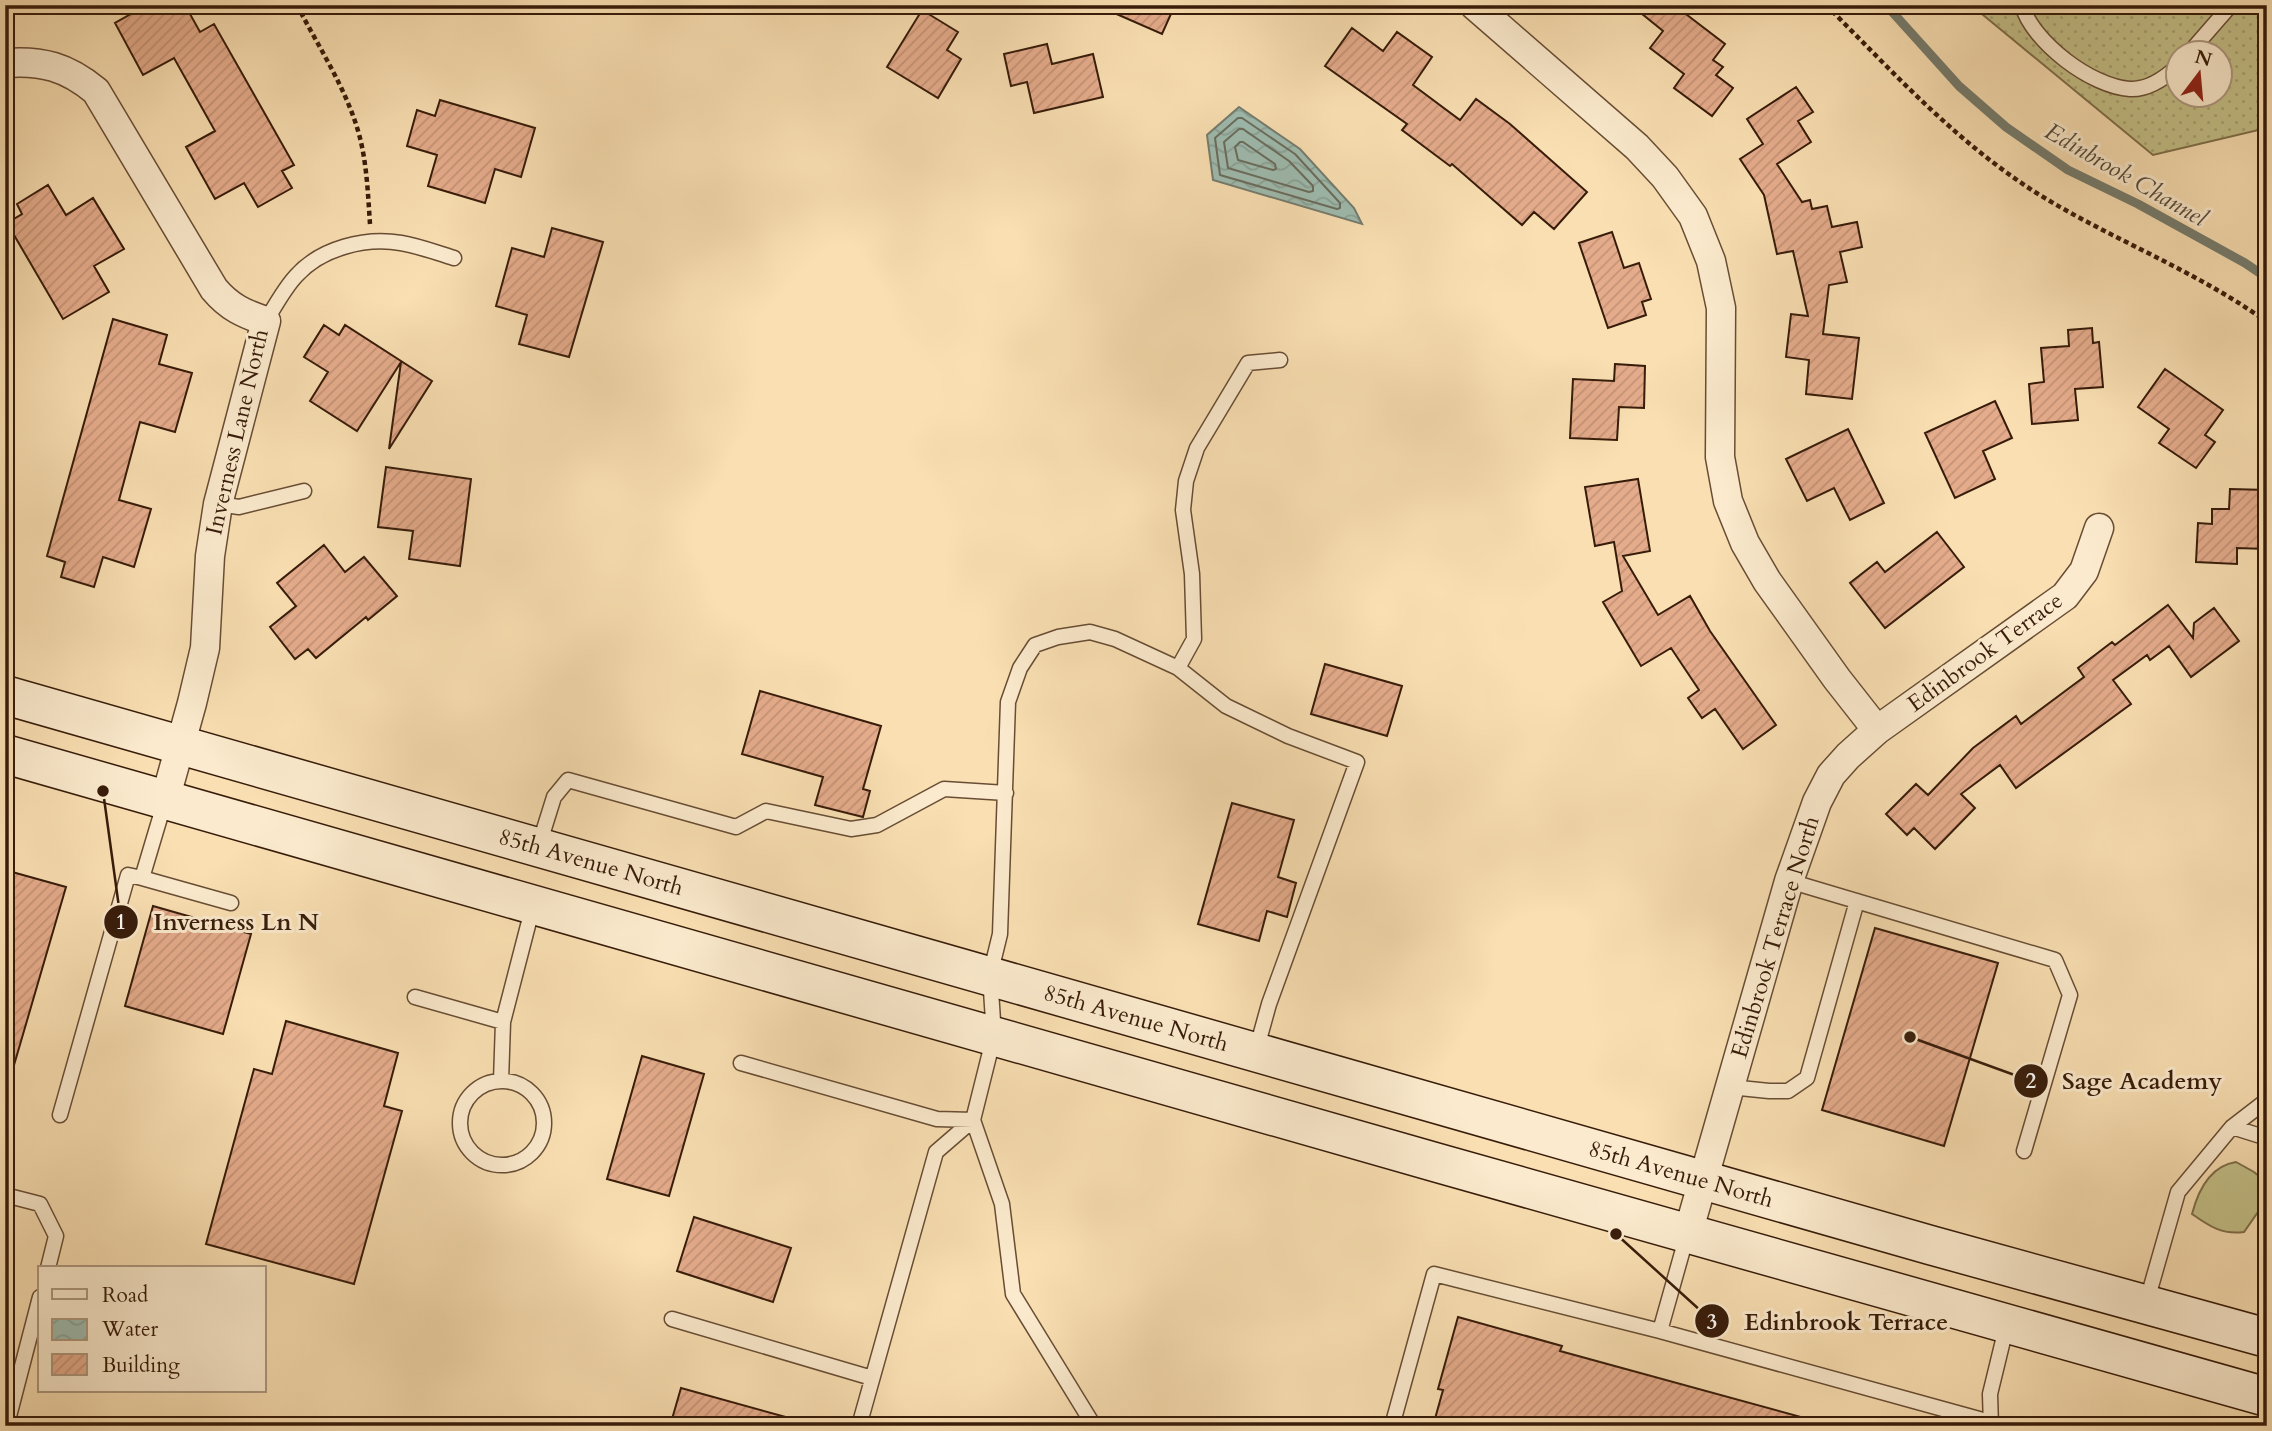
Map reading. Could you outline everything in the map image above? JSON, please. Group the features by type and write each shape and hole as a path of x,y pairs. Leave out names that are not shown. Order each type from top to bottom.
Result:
{"main road":[{"name":"85th Avenue North","path":"5,695 1702,1180 2267,1338"},
{"path":"5,754 2267,1397"}],"street":[{"path":"1474,5 1637,147 1665,177 1693,216 1711,261 1721,309 1720,457 1728,501 1745,543 1768,580 1837,679 1877,730"},
{"name":"Inverness Lane North","path":"5,64 24,62 53,66 77,75 96,91 214,289 235,309 266,321 218,504 210,556 205,648 165,800"},
{"name":"Edinbrook Terrace","path":"1877,730 2065,596 2084,571 2099,528"},
{"name":"Edinbrook Terrace North","path":"1688,1233 1789,881 1817,802 1831,775 1877,730"}],"lane":[{"path":"2022,5 2024,14 2055,52 2078,69 2115,86 2132,90 2164,79"},
{"path":"2202,38 2231,5"},
{"path":"266,321 298,274 319,257 343,247 372,241 401,243 453,258"},
{"path":"1178,668 1194,639 1192,574 1183,510 1186,481 1198,448 1248,363 1280,360"},
{"path":"218,504 239,507 304,491"},
{"path":"1094,1426 1013,1294 1002,1204 972,1120 993,1036 990,975 1000,934 1008,702 1020,668 1035,645 1058,637 1090,632 1115,639 1178,668 1226,706 1288,736 1357,762 1269,1004 1255,1052"},
{"path":"539,847 554,797 568,780 736,827 766,811 851,830 877,825 944,789 1006,793"},
{"path":"142,878 165,800"},
{"path":"60,1115 128,874 231,903"},
{"path":"1789,881 2055,960 2070,995 2024,1151"},
{"path":"1730,1087 1788,1091 1807,1078 1857,901"},
{"path":"501,1081 503,1022 533,905"},
{"path":"415,997 503,1022"},
{"path":"741,1063 937,1119 972,1120"},
{"path":"501,1081 516,1083 533,1095 543,1114 544,1129 539,1143 530,1155 518,1162 503,1165 489,1164 477,1158 467,1148 459,1123 467,1098 476,1089 501,1081"},
{"path":"2146,1305 2178,1192 2232,1127 2267,1100"},
{"path":"859,1426 936,1152 972,1120"},
{"path":"2232,1127 2267,1139"},
{"path":"5,1195 40,1204 56,1236 48,1266"},
{"path":"1660,1331 1688,1233"},
{"path":"1392,1426 1434,1274 1660,1331 1991,1424 1990,1394 2007,1324"},
{"path":"7,1424 38,1305"},
{"path":"672,1319 873,1378"}],"path":[{"path":"297,5 351,110 366,173 372,241"},
{"path":"1826,5 1946,125 1977,152 2059,207 2218,291 2267,322"}],"shaded area":[{"path":"1971,5 2267,5 2267,128 2153,155"},
{"path":"2236,1162 2267,1183 2267,1206 2258,1212 2244,1232 2236,1233 2216,1229 2192,1214 2206,1181 2219,1169"}],"water":[{"path":"1239,107 1300,149 1354,208 1362,224 1213,180 1207,135"}],"building":[{"path":"147,5 185,5 200,32 214,24 294,165 282,171 292,188 258,207 244,183 215,199 186,147 215,131 174,58 143,75 115,23"},
{"path":"1096,5 1175,5 1162,34"},
{"path":"1631,5 1674,5 1725,44 1713,60 1723,67 1716,75 1733,88 1712,116 1674,88 1684,74 1650,48 1663,31"},
{"path":"922,10 958,32 947,50 961,59 938,98 887,67"},
{"path":"1352,28 1383,51 1397,32 1432,57 1413,85 1460,120 1476,99 1510,124 1587,192 1554,229 1534,212 1522,225 1452,164 1450,166 1402,130 1407,124 1325,66"},
{"path":"1047,44 1052,64 1093,54 1103,97 1034,113 1027,82 1011,86 1004,54"},
{"path":"1796,87 1813,112 1798,121 1811,142 1777,164 1802,202 1810,200 1812,209 1827,206 1832,227 1857,222 1862,247 1840,252 1847,282 1829,285 1823,334 1859,338 1852,399 1806,394 1809,360 1786,357 1791,314 1808,316 1793,251 1777,254 1764,195 1740,159 1763,144 1747,119"},
{"path":"440,100 535,128 521,177 495,169 485,203 428,186 437,155 407,146 417,110 435,116"},
{"path":"48,185 66,215 93,198 124,249 94,266 109,292 63,319 7,223 22,214 17,204"},
{"path":"552,228 603,242 569,357 519,344 527,315 496,306 512,248 544,257"},
{"path":"1612,232 1624,268 1639,263 1651,299 1642,302 1646,315 1608,328 1579,243"},
{"path":"113,319 167,335 159,364 192,373 175,432 140,422 119,500 151,509 134,567 103,557 94,587 61,577 65,562 47,556"},
{"path":"324,325 339,335 345,325 432,381 389,449 401,362 357,431 310,401 328,372 304,357"},
{"path":"2092,328 2093,343 2099,342 2103,387 2075,389 2078,420 2032,424 2029,384 2044,382 2041,348 2069,346 2068,330"},
{"path":"1615,364 1645,366 1644,408 1619,407 1617,440 1570,438 1573,379 1614,381"},
{"path":"2165,369 2223,410 2205,435 2215,442 2196,468 2159,443 2169,429 2138,407"},
{"path":"1995,401 2012,438 1983,451 1995,479 1955,498 1925,433"},
{"path":"1848,429 1884,503 1850,520 1834,488 1807,501 1786,459"},
{"path":"386,467 471,479 460,566 409,559 413,531 378,527"},
{"path":"1638,479 1650,551 1623,556 1658,615 1690,596 1710,631 1776,725 1743,749 1715,709 1702,718 1688,698 1699,690 1671,648 1641,666 1603,602 1622,591 1614,542 1595,546 1585,487"},
{"path":"2230,489 2267,490 2266,549 2237,548 2237,564 2196,562 2198,523 2212,524 2212,509 2229,509"},
{"path":"1937,532 1964,567 1885,628 1850,583 1877,562 1885,572"},
{"path":"324,545 345,572 364,557 397,596 368,620 366,617 316,658 308,649 295,659 270,627 296,606 277,583"},
{"path":"2168,605 2193,638 2194,623 2214,608 2239,641 2191,677 2169,646 2150,660 2147,655 2113,680 2131,704 2016,788 2000,765 1961,794 1975,808 1935,849 1914,828 1907,835 1886,814 1916,784 1928,795 1973,748 2016,716 2021,724 2084,677 2078,668 2112,642 2115,645"},
{"path":"1325,664 1402,686 1387,736 1311,714"},
{"path":"760,691 881,726 863,789 870,791 863,817 815,805 823,777 742,754"},
{"path":"1232,803 1294,820 1278,877 1296,883 1287,917 1267,911 1259,941 1198,924"},
{"path":"5,870 66,887 12,1072 5,1071"},
{"path":"153,906 251,934 223,1034 125,1006"},
{"path":"1875,928 1998,963 1944,1146 1822,1110"},
{"path":"286,1021 398,1053 384,1106 402,1111 354,1284 206,1244 254,1069 272,1074"},
{"path":"642,1056 704,1074 669,1196 607,1179"},
{"path":"694,1217 791,1248 773,1302 677,1271"},
{"path":"1458,1317 1562,1346 1560,1351 1808,1419 1807,1426 1433,1426 1443,1390 1438,1389"},
{"path":"681,1388 793,1419 792,1426 670,1426"}],"waterway":[{"name":"Edinbrook Channel","path":"1886,5 1959,86 2006,127 2068,170 2138,204 2267,278"}],"place":[{"name":"Inverness Ln N","path":"103,791"},
{"name":"Sage Academy","path":"1910,1037"},
{"name":"Edinbrook Terrace","path":"1616,1234"}]}
